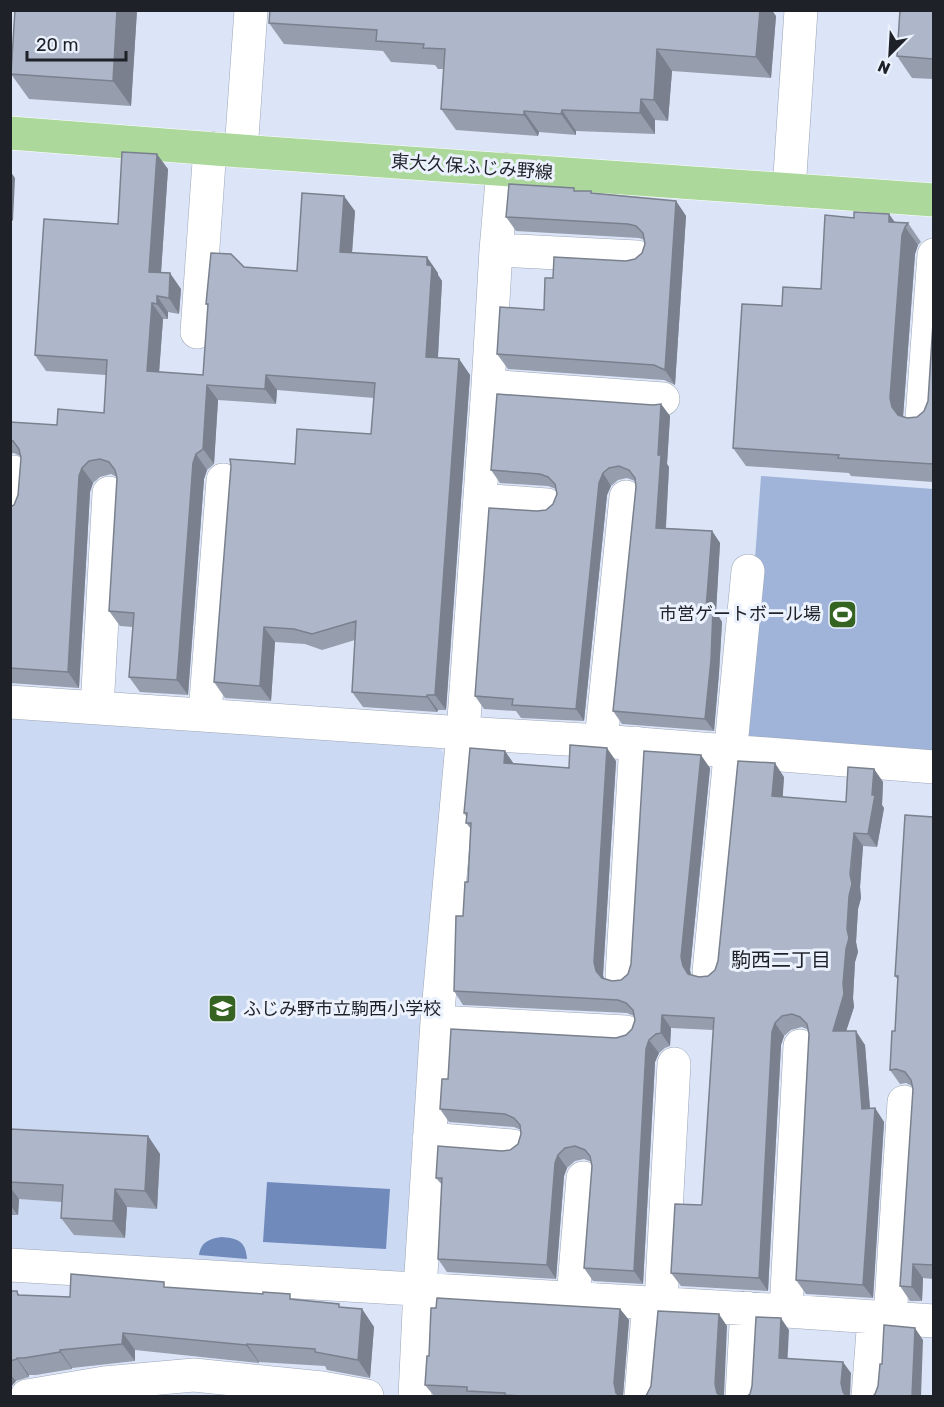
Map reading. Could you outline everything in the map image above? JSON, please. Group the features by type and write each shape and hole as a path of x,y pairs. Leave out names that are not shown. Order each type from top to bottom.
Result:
{"main road":[{"name":"東大久保ふじみ野線","path":"10,133 933,200"}],"street":[{"path":"197,332 225,149 251,10"},
{"path":"789,189 801,10"},
{"path":"415,1396 437,1022 463,733 503,169"},
{"path":"496,249 637,258"},
{"path":"922,418 933,255"},
{"path":"488,386 663,399"},
{"path":"10,509 13,472"},
{"path":"205,714 223,480"},
{"path":"97,708 109,493"},
{"path":"601,741 626,497"},
{"path":"480,500 547,505"},
{"path":"709,972 748,571"},
{"path":"10,702 636,743 933,767"},
{"path":"622,976 636,743"},
{"path":"437,1022 626,1032"},
{"path":"786,1311 800,1046"},
{"path":"641,1396 655,1303 674,1065"},
{"path":"868,1396 882,1318 904,1102"},
{"path":"429,1139 512,1146"},
{"path":"573,1298 583,1178"},
{"path":"10,1265 933,1321"},
{"path":"742,1396 747,1308"},
{"path":"27,1396 104,1383 194,1375 322,1388 367,1396"}],"shaded area":[{"name":"市営ゲートボール場","path":"761,476 933,489 933,753 742,738"},
{"name":"ふじみ野市立駒西小学校","path":"10,718 438,747 451,760 413,1273 11,1257"},
{"path":"267,1182 390,1189 386,1249 263,1242"},
{"path":"221,1237 239,1241 245,1248 247,1259 199,1255 206,1242"}],"building":[{"path":"15,10 117,10 113,81 11,74"},
{"path":"270,10 760,10 756,57 657,49 654,100 641,99 640,113 562,110 561,114 524,111 524,115 441,109 445,49 423,48 424,44 376,41 377,30 269,23"},
{"path":"900,10 933,10 933,59 897,56"},
{"path":"122,152 157,154 149,272 170,273 169,298 157,296 157,304 152,303 147,371 203,375 211,253 231,254 244,267 297,271 302,193 344,196 340,252 427,257 427,265 432,266 426,357 459,359 435,695 427,695 427,697 352,692 356,621 312,634 294,629 264,627 260,686 214,682 230,459 295,464 297,429 371,434 375,383 266,375 265,389 207,385 203,449 196,454 193,463 177,680 129,677 134,613 109,611 117,478 109,462 100,459 89,461 82,468 79,476 68,672 10,668 10,507 14,505 18,495 21,458 19,449 10,440 10,422 57,425 58,409 104,413 107,360 35,355 44,219 118,224"},
{"path":"509,184 574,188 574,191 676,201 665,370 654,365 497,354 500,307 544,310 545,278 553,278 554,257 626,261 635,259 642,253 645,244 643,233 636,226 628,224 506,217"},
{"path":"854,212 889,214 889,222 908,223 902,235 890,398 892,407 898,415 907,418 917,417 924,411 928,401 933,323 933,464 733,448 742,304 782,306 783,287 821,289 825,215 854,218"},
{"path":"497,394 661,404 658,455 661,455 656,528 712,531 706,609 713,609 705,719 613,711 636,487 635,478 629,470 619,466 609,468 603,473 599,483 576,709 512,705 513,699 475,696 489,508 546,510 553,504 557,494 555,484 548,477 540,474 491,470"},
{"path":"570,745 607,748 594,962 596,971 602,978 612,981 621,980 628,974 631,964 644,751 701,755 681,957 688,974 699,977 708,976 715,970 718,961 738,761 775,763 772,796 846,802 848,767 874,769 872,795 875,795 868,834 854,833 844,994 833,1031 856,1031 862,1109 875,1108 863,1285 796,1280 809,1034 807,1024 800,1017 792,1014 782,1016 775,1023 772,1032 759,1278 671,1273 675,1204 702,1204 714,1018 662,1015 661,1033 649,1040 646,1049 634,1271 584,1268 592,1166 590,1156 585,1150 575,1146 565,1148 558,1155 555,1163 547,1265 438,1259 442,1178 436,1178 438,1146 510,1150 518,1144 521,1134 520,1125 514,1118 505,1114 440,1109 442,1079 448,1079 451,1029 616,1038 626,1035 632,1029 635,1020 633,1010 626,1003 618,1000 454,991 456,916 463,916 465,882 468,882 471,823 466,823 467,813 464,813 470,748 505,751 504,763 569,768"},
{"path":"905,815 933,817 933,1265 913,1264 912,1287 900,1286 913,1089 911,1080 905,1072 890,1070 892,1031 895,1031 898,976 895,976"},
{"path":"10,1129 148,1136 145,1191 115,1189 113,1221 61,1218 63,1185 10,1182"},
{"path":"71,1274 164,1282 164,1287 290,1294 290,1299 362,1309 358,1360 315,1352 315,1349 123,1333 122,1344 60,1350 60,1352 10,1361 10,1291 17,1291 18,1295 70,1297"},
{"path":"437,1298 620,1309 614,1383 619,1396 521,1396 467,1391 467,1387 425,1385 431,1308 436,1308"},
{"path":"658,1311 719,1314 715,1384 717,1393 721,1396 646,1396 651,1386"},
{"path":"756,1317 781,1318 779,1358 843,1362 841,1383 846,1396 747,1396 752,1386"},
{"path":"884,1325 915,1328 912,1396 873,1396 878,1386 880,1364 882,1364"}],"place":[{"name":"市営ゲートボール場","path":"842,614"},
{"name":"ふじみ野市立駒西小学校","path":"222,1009"}],"district":[{"name":"駒西二丁目","path":"781,960"}]}
